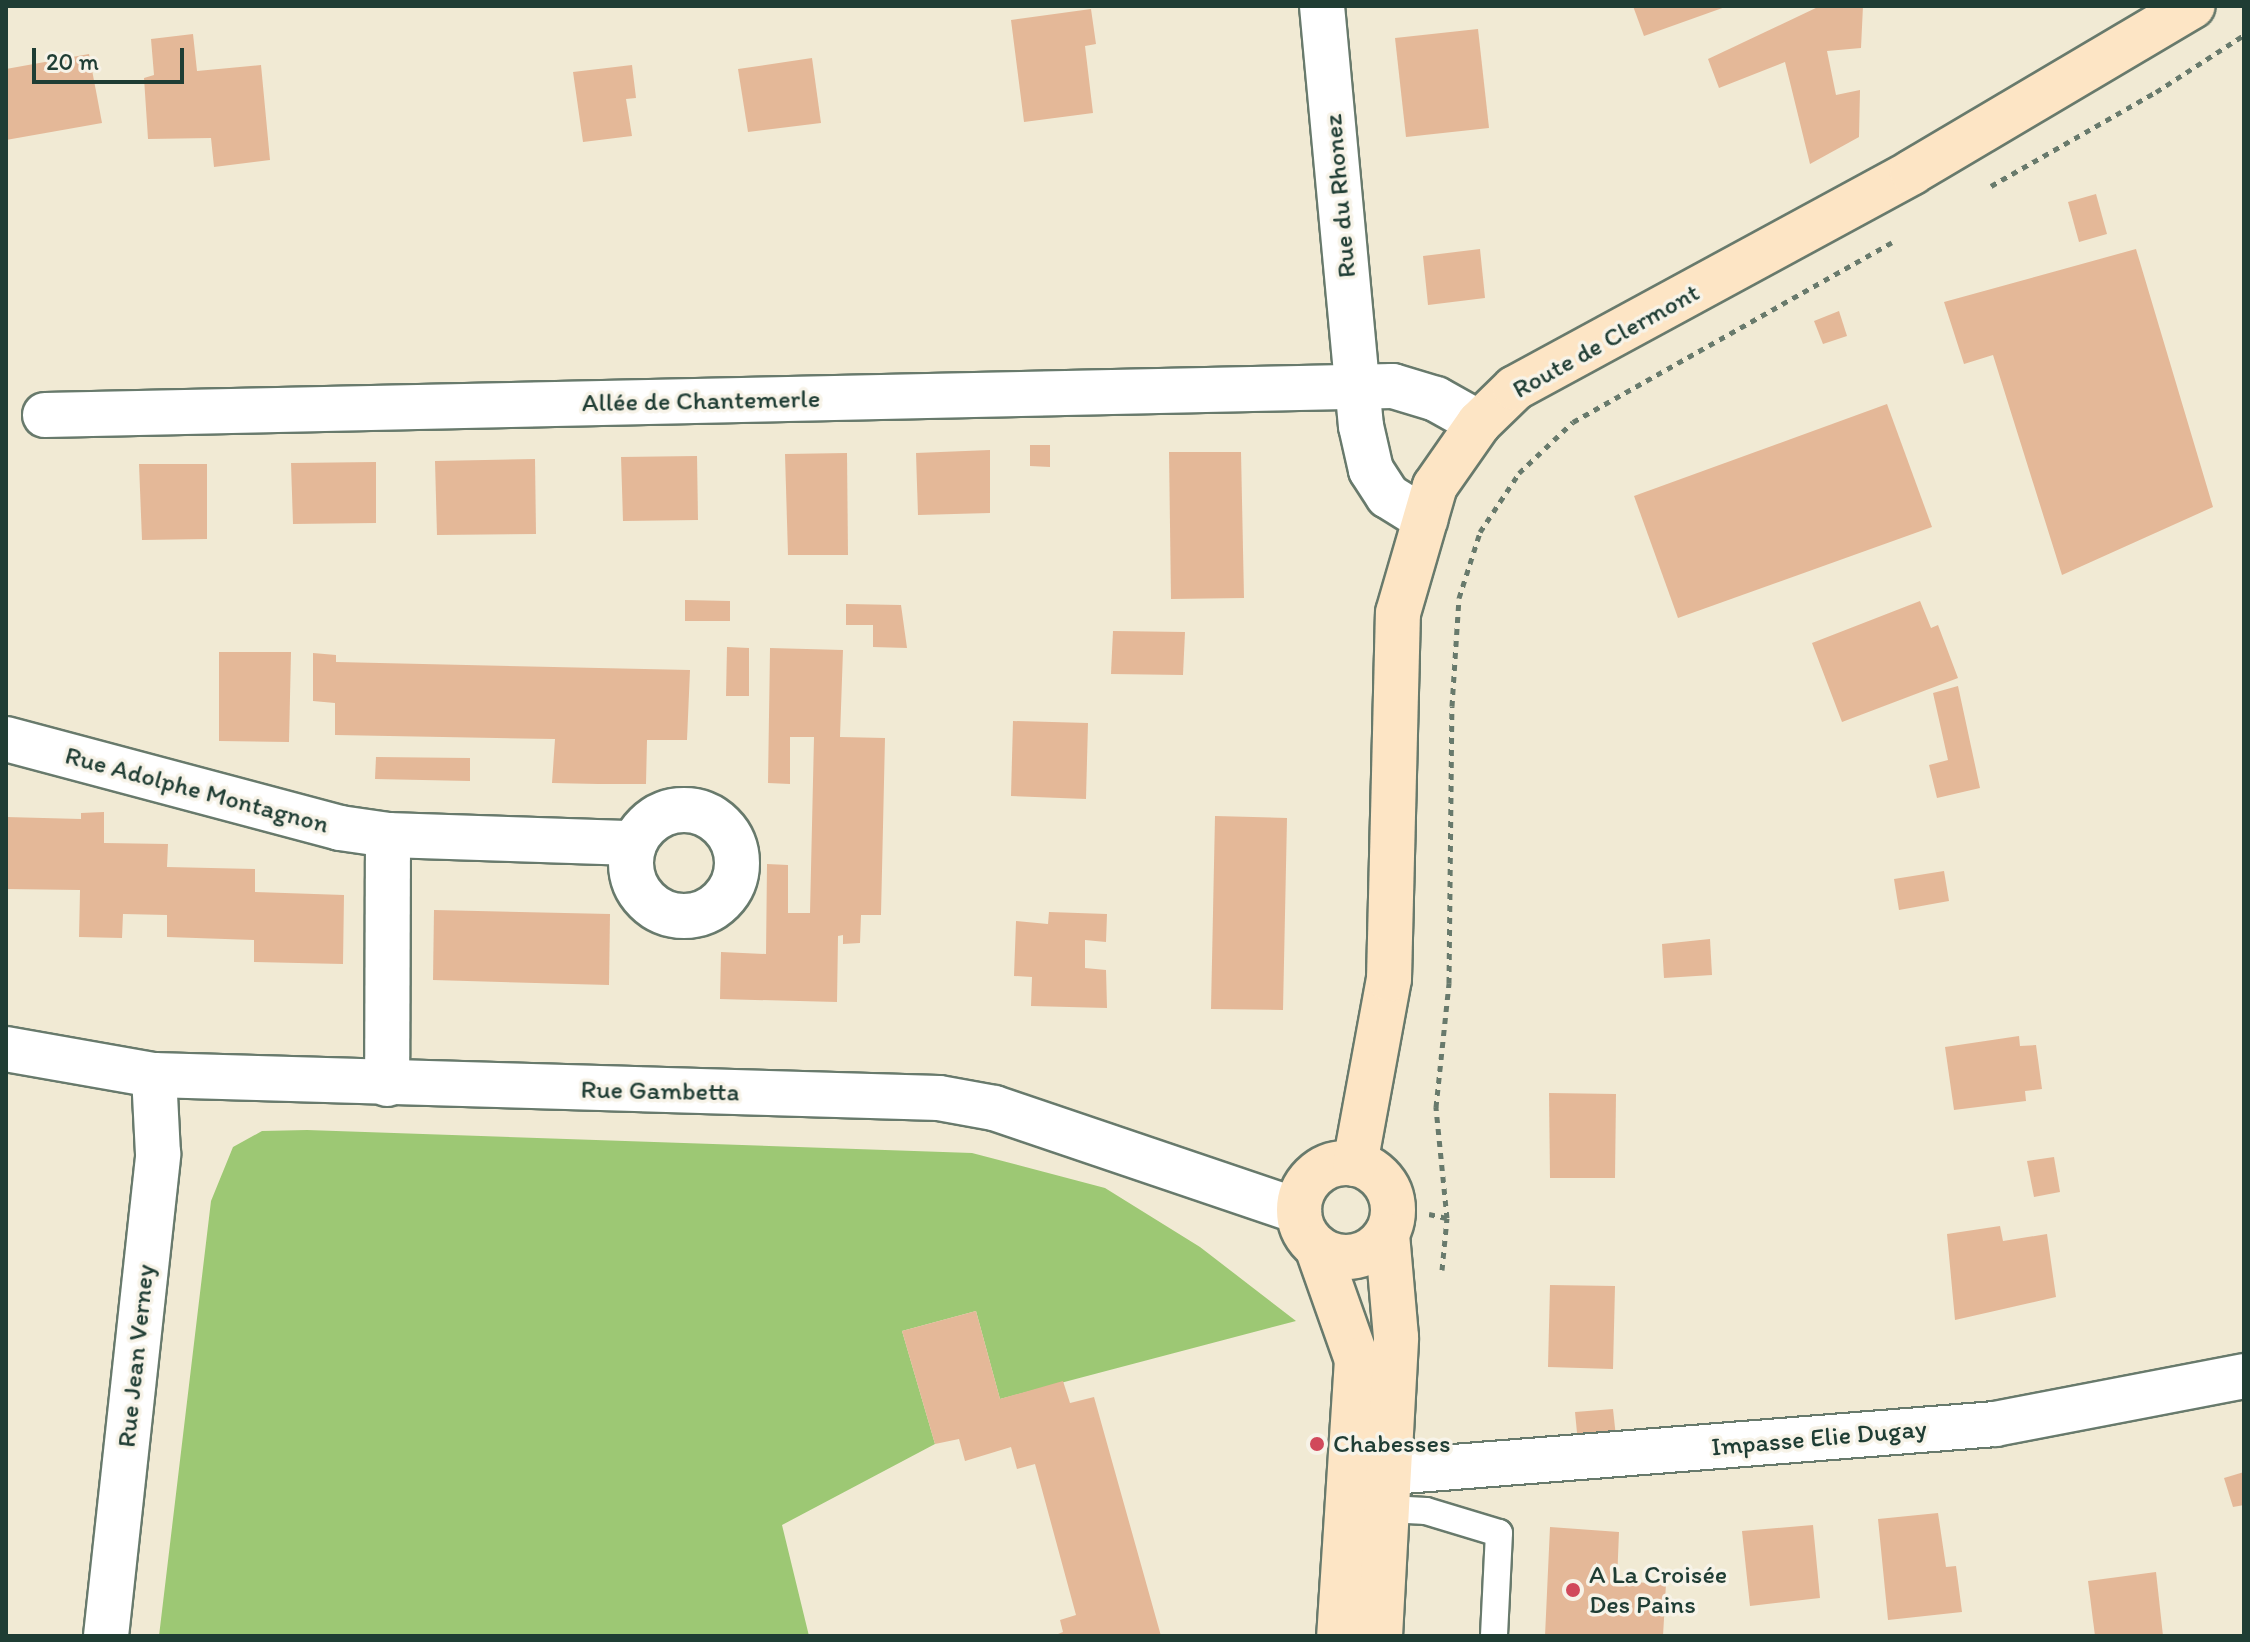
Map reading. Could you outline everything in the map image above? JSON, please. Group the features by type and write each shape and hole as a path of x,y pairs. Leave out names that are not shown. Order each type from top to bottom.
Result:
{"main road":[{"name":"Route de Clermont","path":"1355,1164 1389,979 1398,613 1435,486 1479,423 1515,388 1912,172 2193,6"},
{"path":"1339,1636 1357,1360 1308,1229 1307,1184 1328,1167 1355,1164 1370,1169 1390,1191 1394,1206 1387,1235 1396,1337 1380,1636"},
{"path":"1308,1229 1346,1258 1362,1255 1387,1235"}],"street":[{"name":"Rue du Rhonez","path":"1322,6 1357,386 1371,470 1388,496 1425,519"},
{"name":"Allée de Chantemerle","path":"45,415 1393,386 1436,399 1479,423"},
{"name":"Rue Adolphe Montagnon","path":"6,739 340,828 388,835 634,843"},
{"path":"387,1084 388,835"},
{"name":"Rue Gambetta","path":"6,1049 154,1075 939,1098 994,1108 1308,1229"},
{"name":"Rue Jean Verney","path":"106,1636 158,1154 154,1075"},
{"name":"Impasse Elie Dugay","path":"1390,1491 1995,1424 2244,1376"}],"lane":[{"path":"1390,1491 1426,1511 1499,1533 1494,1636"}],"path":[{"path":"1979,193 2156,92 2244,35"},
{"path":"1447,1218 1436,1107 1449,983 1457,629 1459,598 1480,532 1519,473 1573,422 1897,239"}],"green space":[{"path":"262,1131 972,1153 1105,1188 1200,1247 1296,1321 1000,1399 976,1311 902,1331 935,1444 782,1525 809,1636 159,1636 211,1201 233,1147"}],"building":[{"path":"1633,6 1728,6 1644,36"},
{"path":"1820,6 1863,6 1861,48 1827,51 1836,95 1860,90 1859,137 1810,164 1785,62 1719,88 1708,59"},
{"path":"1091,9 1096,44 1085,46 1093,113 1024,122 1011,20"},
{"path":"1478,29 1489,128 1406,137 1395,38"},
{"path":"193,34 197,71 261,65 270,160 214,167 211,138 148,139 144,78 154,75 151,39"},
{"path":"89,54 102,123 6,140 6,69"},
{"path":"812,58 821,123 748,132 738,69"},
{"path":"632,65 636,98 626,99 632,136 583,142 573,72"},
{"path":"2096,194 2107,234 2079,242 2068,202"},
{"path":"1480,249 1485,298 1428,305 1423,256"},
{"path":"2136,249 2213,507 2062,575 1993,355 1964,364 1944,302"},
{"path":"1839,311 1847,336 1823,344 1814,321"},
{"path":"1887,404 1932,527 1678,618 1634,496"},
{"path":"1030,445 1050,445 1050,467 1030,466"},
{"path":"990,450 990,513 918,515 916,453"},
{"path":"1169,452 1241,452 1244,598 1171,599"},
{"path":"847,453 848,555 788,555 785,454"},
{"path":"697,456 698,520 623,521 621,457"},
{"path":"535,459 536,534 437,535 435,461"},
{"path":"376,462 376,523 293,524 291,463"},
{"path":"139,464 207,464 207,539 142,540"},
{"path":"685,600 730,601 730,621 685,621"},
{"path":"1920,601 1931,628 1938,625 1958,678 1842,722 1812,643"},
{"path":"846,604 901,605 907,648 873,647 873,625 846,625"},
{"path":"1113,631 1185,632 1183,675 1111,674"},
{"path":"727,647 749,648 749,696 726,696"},
{"path":"770,648 843,650 840,737 885,738 881,915 861,915 860,943 843,944 843,935 838,936 837,1002 720,999 721,952 766,954 767,864 788,865 788,913 810,913 814,737 790,737 790,784 768,783"},
{"path":"219,652 291,652 289,742 219,741"},
{"path":"313,653 336,655 336,662 690,670 687,740 647,740 646,784 598,784 552,783 555,739 335,735 335,703 313,701"},
{"path":"1958,686 1980,788 1937,798 1929,765 1948,760 1933,693"},
{"path":"1013,721 1088,723 1086,799 1011,796"},
{"path":"376,757 470,758 470,781 375,779"},
{"path":"104,812 104,843 168,844 167,867 255,869 255,892 344,895 343,964 254,962 254,940 167,937 167,915 123,914 122,938 79,937 80,890 6,889 6,817 81,819 81,813"},
{"path":"1215,816 1287,818 1283,1010 1211,1009"},
{"path":"1944,871 1949,901 1899,910 1894,879"},
{"path":"434,910 610,914 609,985 433,980"},
{"path":"1049,912 1107,914 1106,942 1085,940 1085,968 1106,970 1107,1008 1031,1006 1032,977 1014,976 1016,921 1048,924"},
{"path":"1710,939 1712,975 1664,978 1662,944"},
{"path":"2019,1036 2020,1046 2036,1045 2042,1089 2025,1091 2026,1101 1954,1110 1945,1047"},
{"path":"1549,1093 1616,1094 1615,1178 1550,1178"},
{"path":"2054,1157 2060,1192 2034,1197 2027,1161"},
{"path":"2000,1226 2003,1241 2047,1234 2056,1297 1955,1320 1947,1234"},
{"path":"1550,1285 1615,1286 1613,1369 1548,1367"},
{"path":"976,1311 1000,1399 1063,1381 1070,1403 1094,1397 1161,1636 1053,1636 1063,1632 1060,1620 1076,1615 1035,1464 1017,1469 1011,1447 965,1461 959,1439 935,1444 902,1331"},
{"path":"1613,1409 1616,1437 1578,1443 1575,1412"},
{"path":"2244,1472 2244,1505 2233,1507 2224,1478"},
{"path":"1938,1513 1946,1567 1956,1566 1962,1612 1888,1620 1878,1519"},
{"path":"1813,1525 1820,1598 1750,1606 1742,1531"},
{"path":"1550,1527 1619,1532 1617,1581 1666,1584 1663,1636 1545,1636"},
{"path":"2156,1572 2163,1636 2095,1636 2088,1581"}],"place":[{"name":"Chabesses","path":"1317,1444"},
{"name":"A La Croisée Des Pains","path":"1573,1590"}]}
